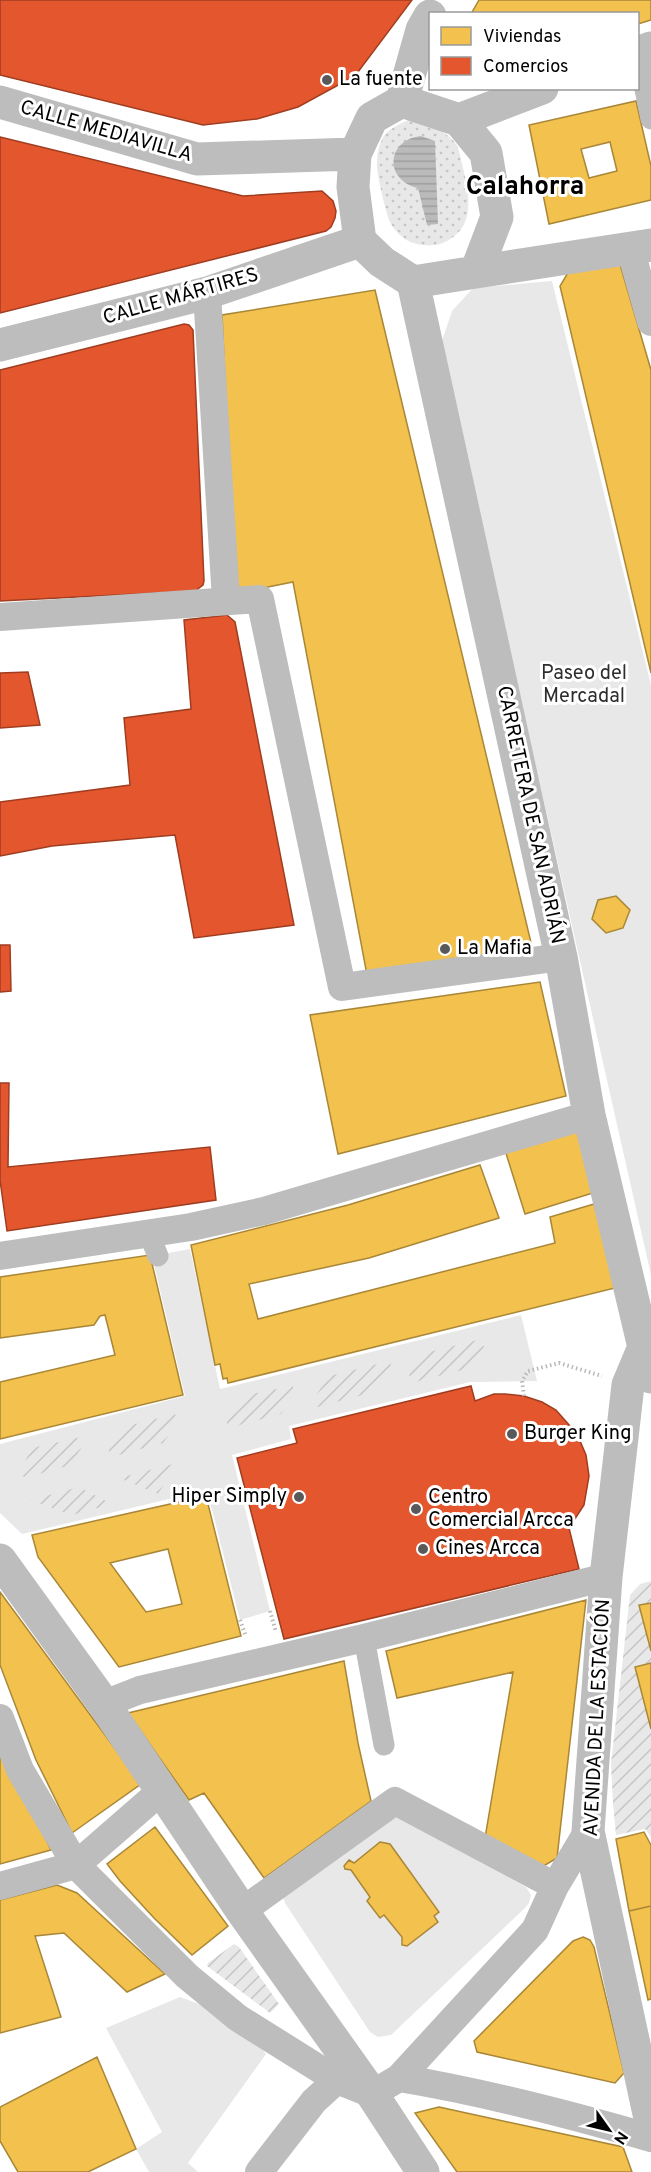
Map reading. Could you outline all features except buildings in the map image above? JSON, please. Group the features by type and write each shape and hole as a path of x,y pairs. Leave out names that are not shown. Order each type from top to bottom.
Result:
{"street":[{"path":"429,18 422,30 402,101 372,118 355,154 353,187 360,241 382,262 413,282 640,247 651,322"},
{"path":"639,59 651,119"},
{"path":"459,120 537,90"},
{"path":"402,101 459,120 486,153 497,217 476,272"},
{"name":"CALLE MEDIAVILLA","path":"0,102 197,159 355,154"},
{"name":"CALLE MÁRTIRES","path":"0,345 207,293 360,241"},
{"name":"CARRETERA DE SAN ADRIÁN","path":"413,282 561,957 589,1115 641,1370"},
{"path":"207,293 226,600"},
{"path":"0,617 260,599 342,987 561,957"},
{"path":"0,1256 153,1245 191,1227 264,1211 589,1115"},
{"name":"AVENIDA DE LA ESTACIÓN","path":"641,1370 606,1577 588,1832 651,2123"},
{"path":"0,1560 104,1704 242,1911 385,2086 423,2172"},
{"path":"104,1704 140,1690 364,1638 606,1577"},
{"path":"364,1638 384,1745"},
{"path":"0,1718 20,1770 76,1865 187,1976 238,2018 337,2080 539,2107 651,2138"},
{"path":"0,1886 76,1865 161,1791"},
{"path":"242,1911 395,1802 555,1886"},
{"path":"385,2086 535,1930 555,1886 588,1832"},
{"path":"259,2172 314,2102 337,2080"}],"path":[{"path":"524,1396 522,1381 528,1371 559,1363 584,1370 641,1370"}],"green space":[{"path":"411,119 438,129 454,141 458,147 467,188 467,215 463,227 454,237 436,245 413,243 396,231 388,217 377,168 382,139 393,128"},
{"name":"Paseo del Mercadal","path":"552,281 651,685 651,1275 453,399 442,341 452,311 473,288"},
{"path":"190,1249 220,1389 521,1315 537,1381 470,1382 289,1426 291,1439 232,1455 270,1611 240,1620 207,1490 22,1534 0,1513 0,1444 185,1396 152,1256"},
{"path":"482,1339 484,1348 470,1368 411,1383 409,1374 425,1353"},
{"path":"390,1361 392,1371 377,1391 318,1407 311,1403 329,1376"},
{"path":"293,1386 294,1395 281,1414 228,1428 226,1418 241,1396"},
{"path":"175,1414 178,1422 163,1443 111,1457 108,1448 120,1428"},
{"path":"81,1437 83,1445 71,1465 24,1478 21,1469 32,1448"},
{"path":"177,1463 158,1494 119,1478"},
{"path":"79,1487 112,1504 72,1515 30,1500"},
{"path":"651,1581 651,1603 639,1605 651,1651 651,1663 635,1668 651,1729 651,1837 645,1829 616,1835 611,1764 630,1595 640,1584"},
{"path":"397,1817 526,1887 531,1895 525,1908 391,2035 378,2037 370,2032 285,1903 283,1896"},
{"path":"234,1944 239,1947 279,2004 270,2013 207,1966"},
{"path":"180,1997 238,2018 266,2054 188,2163 198,2172 149,2172 136,2149 162,2132 106,2028"}],"shaded area":[{"path":"421,136 435,141 438,224 427,225 418,188 407,184 399,177 395,169 396,152 401,145 409,139"}],"place":[{"name":"La fuente","path":"327,80"},
{"name":"La Mafia","path":"445,949"},
{"name":"Burger King","path":"512,1434"},
{"name":"Hiper Simply","path":"299,1497"},
{"name":"Centro Comercial Arcca","path":"416,1509"},
{"name":"Cines Arcca","path":"423,1549"}],"district":[{"name":"Calahorra","path":"525,187"}]}
